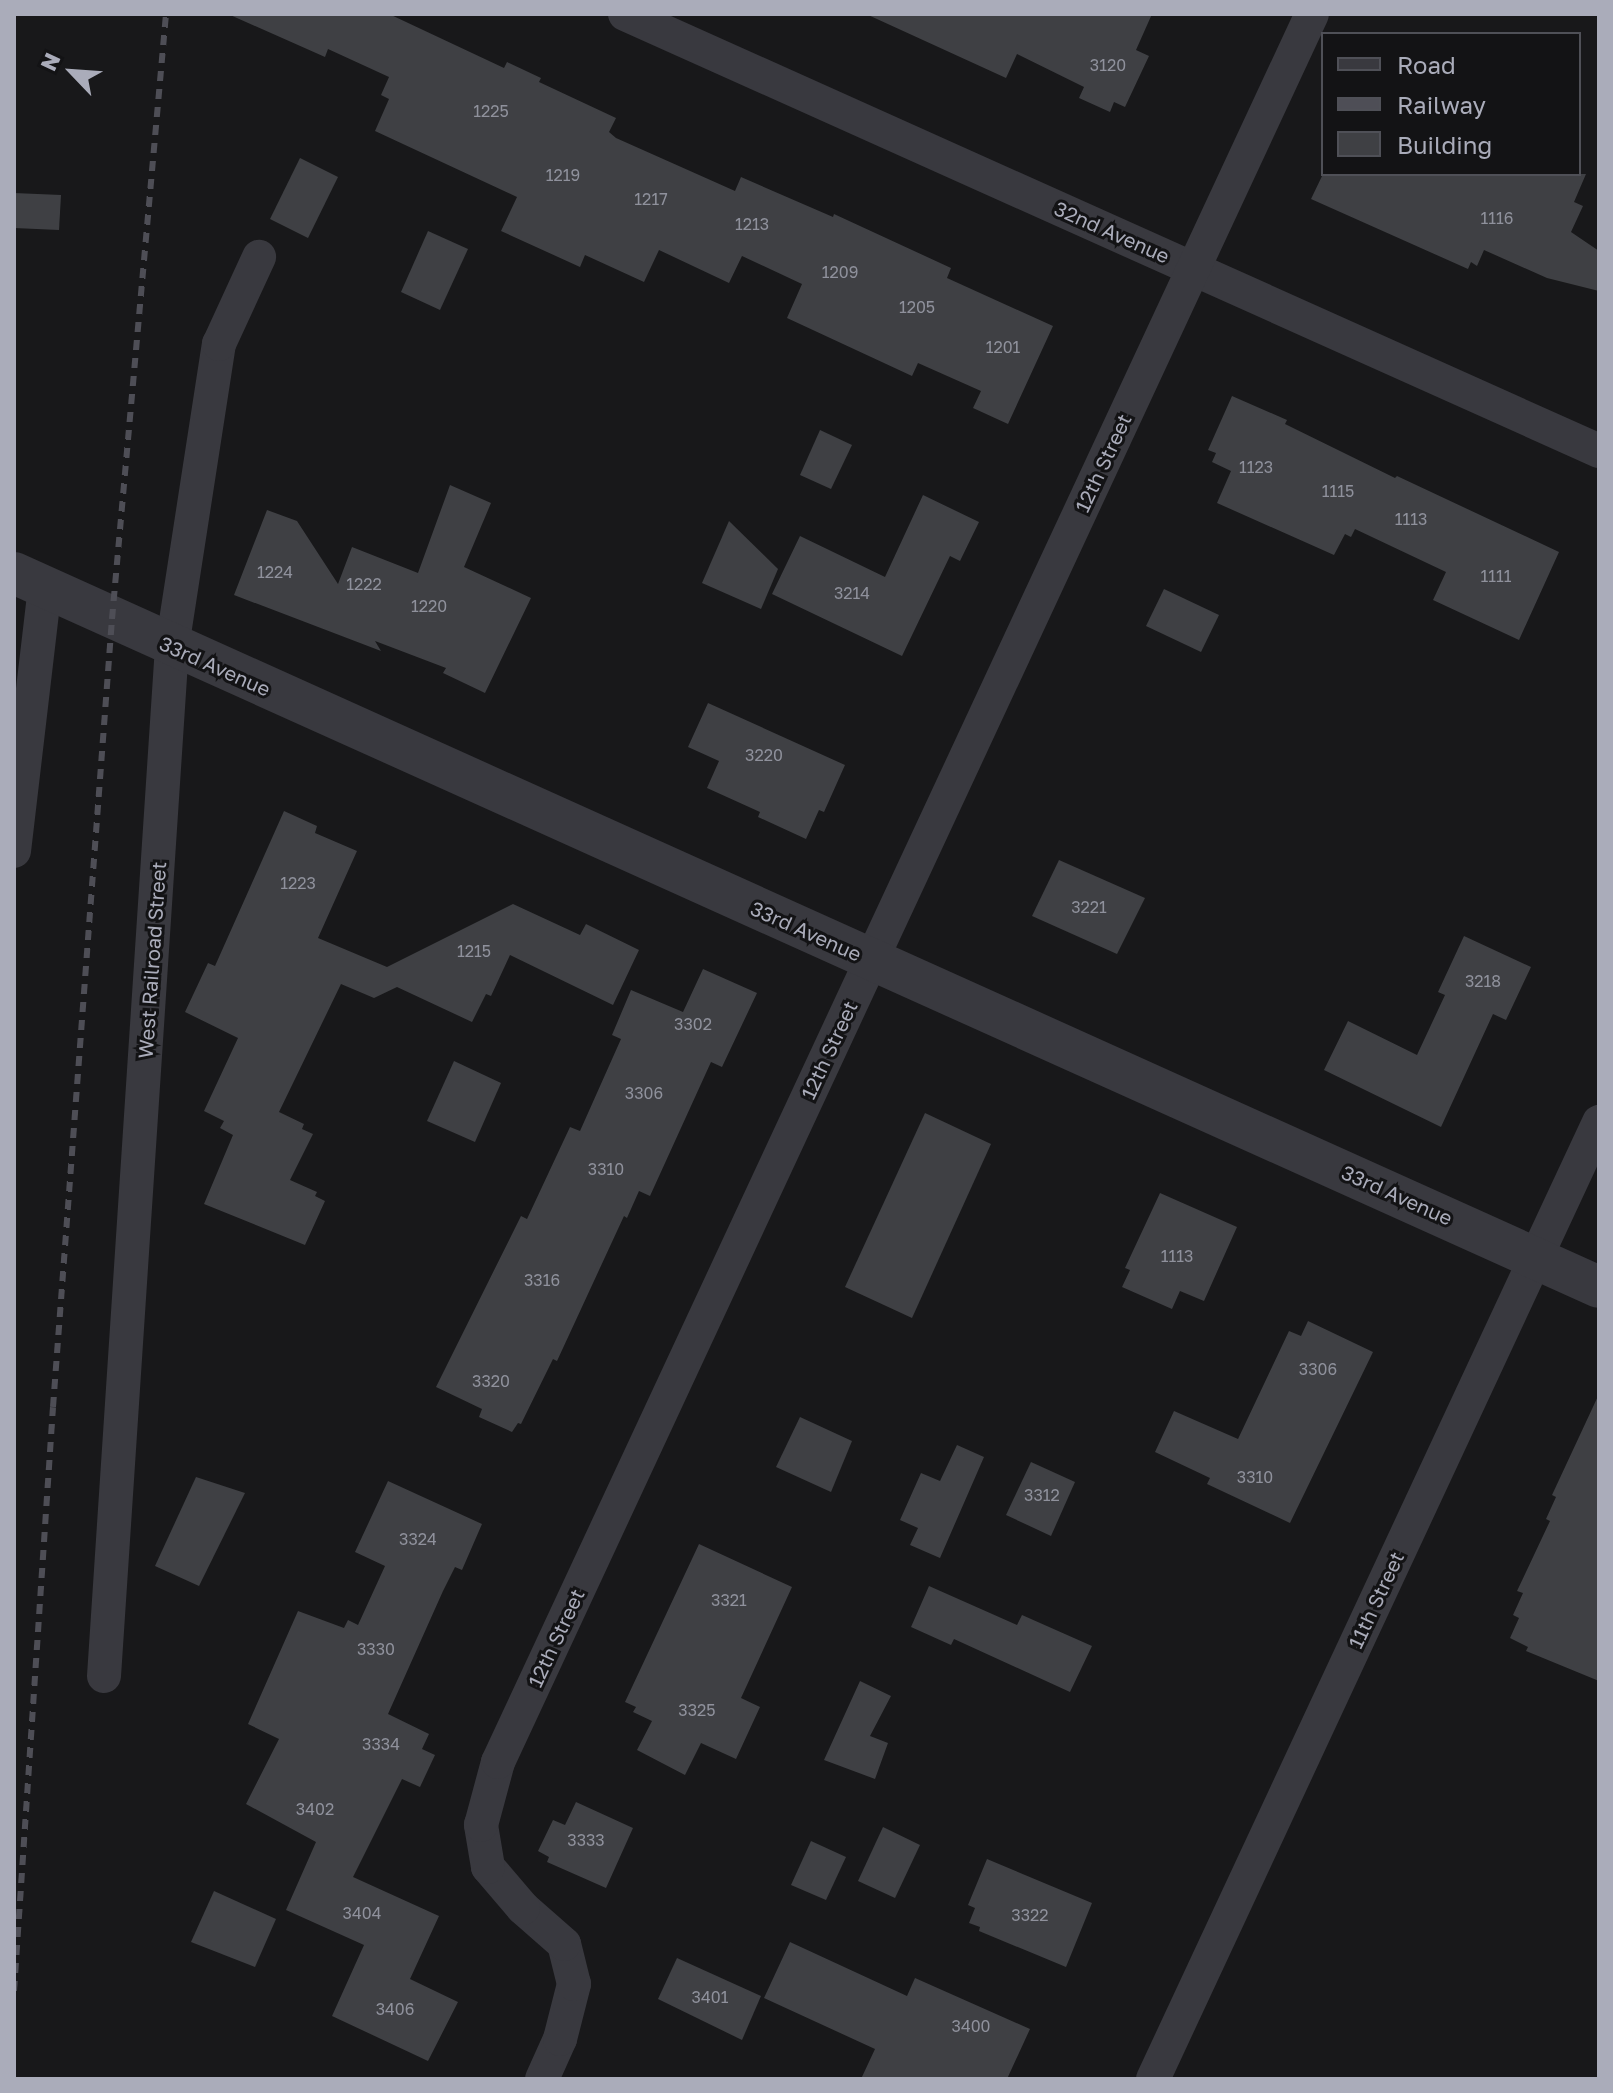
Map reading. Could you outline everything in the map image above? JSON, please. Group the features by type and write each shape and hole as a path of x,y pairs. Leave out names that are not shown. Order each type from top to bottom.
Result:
{"street":[{"name":"32nd Avenue","path":"625,14 1599,451"},
{"name":"12th Street","path":"542,2079 560,2039 574,1984 564,1944 523,1908 488,1867 481,1825 498,1762 1312,14"},
{"name":"West Railroad Street","path":"104,1676 172,647 219,344 259,257"},
{"name":"33rd Avenue","path":"30,580 172,647 1599,1287"},
{"path":"14,851 30,580"},
{"name":"11th Street","path":"1153,2079 1599,1122"}],"building":[{"path":"228,14 389,14 504,68 507,62 541,78 539,82 616,118 609,132 616,138 735,191 741,177 833,217 834,214 951,268 947,278 1053,326 1008,424 973,408 981,391 918,363 912,376 787,318 802,284 742,256 729,283 659,250 644,282 585,255 580,267 501,231 517,197 375,131 389,99 381,95 389,77 328,49 325,57"},
{"path":"866,14 1152,14 1136,50 1149,56 1125,107 1114,102 1110,112 1079,98 1084,87 1017,54 1006,78"},
{"path":"300,158 338,177 308,238 270,219"},
{"path":"1586,174 1574,202 1583,206 1571,232 1599,251 1599,291 1547,278 1484,250 1477,266 1471,262 1468,269 1311,199 1322,176"},
{"path":"14,193 61,195 59,230 14,228"},
{"path":"428,231 468,249 440,310 401,292"},
{"path":"1232,396 1287,420 1285,424 1395,478 1397,476 1559,552 1519,640 1433,600 1446,572 1355,529 1351,537 1345,534 1334,555 1217,503 1231,471 1212,462 1216,453 1208,450"},
{"path":"820,430 852,445 831,489 800,475"},
{"path":"450,485 491,503 464,567 531,598 485,693 443,673 446,668 375,641 381,651 234,595 267,510 297,521 338,584 352,547 418,573"},
{"path":"923,495 979,522 960,561 950,556 902,656 772,594 800,536 885,577"},
{"path":"729,521 778,569 761,609 702,583"},
{"path":"1164,589 1219,615 1201,652 1146,626"},
{"path":"708,703 845,765 824,812 819,810 806,839 758,817 760,812 707,788 719,761 688,747"},
{"path":"284,811 317,826 315,833 357,851 318,938 387,967 513,904 580,935 586,924 639,950 613,1005 510,955 491,996 486,994 472,1022 397,987 374,998 341,984 279,1112 304,1124 302,1129 313,1134 290,1180 317,1192 315,1196 325,1201 305,1245 204,1204 233,1135 220,1128 224,1121 204,1111 238,1038 185,1012 208,963 215,966"},
{"path":"1059,860 1145,898 1117,954 1032,916"},
{"path":"1464,936 1531,967 1506,1020 1493,1014 1441,1127 1324,1070 1348,1021 1417,1055 1445,995 1438,992"},
{"path":"703,969 757,993 722,1067 711,1062 650,1196 639,1191 627,1218 624,1216 557,1361 553,1359 521,1424 518,1423 512,1432 479,1417 482,1409 436,1387 521,1216 527,1219 570,1127 580,1131 621,1039 612,1035 631,990 683,1012"},
{"path":"454,1061 501,1083 475,1142 427,1121"},
{"path":"925,1113 991,1144 912,1318 845,1287"},
{"path":"1160,1193 1237,1227 1204,1301 1180,1291 1172,1309 1122,1287 1130,1270 1125,1268"},
{"path":"1308,1321 1373,1352 1290,1523 1207,1484 1210,1478 1155,1452 1174,1411 1238,1439 1289,1331 1301,1336"},
{"path":"1599,1394 1599,1681 1526,1651 1528,1647 1510,1638 1519,1618 1513,1615 1523,1593 1517,1591 1550,1521 1546,1519 1556,1497 1552,1495"},
{"path":"800,1417 852,1441 831,1492 776,1467"},
{"path":"957,1445 984,1457 940,1558 910,1545 918,1528 900,1520 921,1473 940,1481"},
{"path":"1031,1462 1075,1482 1051,1536 1006,1515"},
{"path":"196,1477 245,1493 199,1586 155,1566"},
{"path":"388,1481 482,1524 462,1570 455,1567 443,1591 388,1714 429,1734 422,1749 435,1755 420,1787 402,1779 353,1877 439,1916 410,1979 458,2002 428,2061 332,2016 364,1945 286,1910 316,1842 246,1804 279,1739 248,1724 298,1611 344,1628 348,1620 358,1625 385,1566 355,1552"},
{"path":"699,1544 792,1587 741,1698 760,1707 736,1759 701,1743 685,1775 637,1750 652,1721 633,1712 636,1707 625,1702"},
{"path":"929,1586 1017,1625 1022,1615 1092,1646 1070,1692 954,1639 951,1645 911,1627"},
{"path":"860,1681 891,1696 870,1736 888,1743 875,1779 824,1760"},
{"path":"576,1802 633,1828 606,1888 547,1862 549,1857 538,1851 553,1820 565,1825"},
{"path":"883,1827 920,1845 895,1898 858,1881"},
{"path":"811,1841 846,1857 826,1900 791,1885"},
{"path":"987,1859 1092,1903 1066,1967 979,1931 980,1927 969,1923 975,1908 968,1905"},
{"path":"214,1891 276,1919 255,1967 191,1942"},
{"path":"790,1942 907,1996 915,1978 1030,2029 1007,2079 861,2079 875,2049 764,1998"},
{"path":"677,1958 761,1996 742,2040 658,1999"}],"railway":[{"path":"14,1991 53,1407 112,619 166,14"}]}
